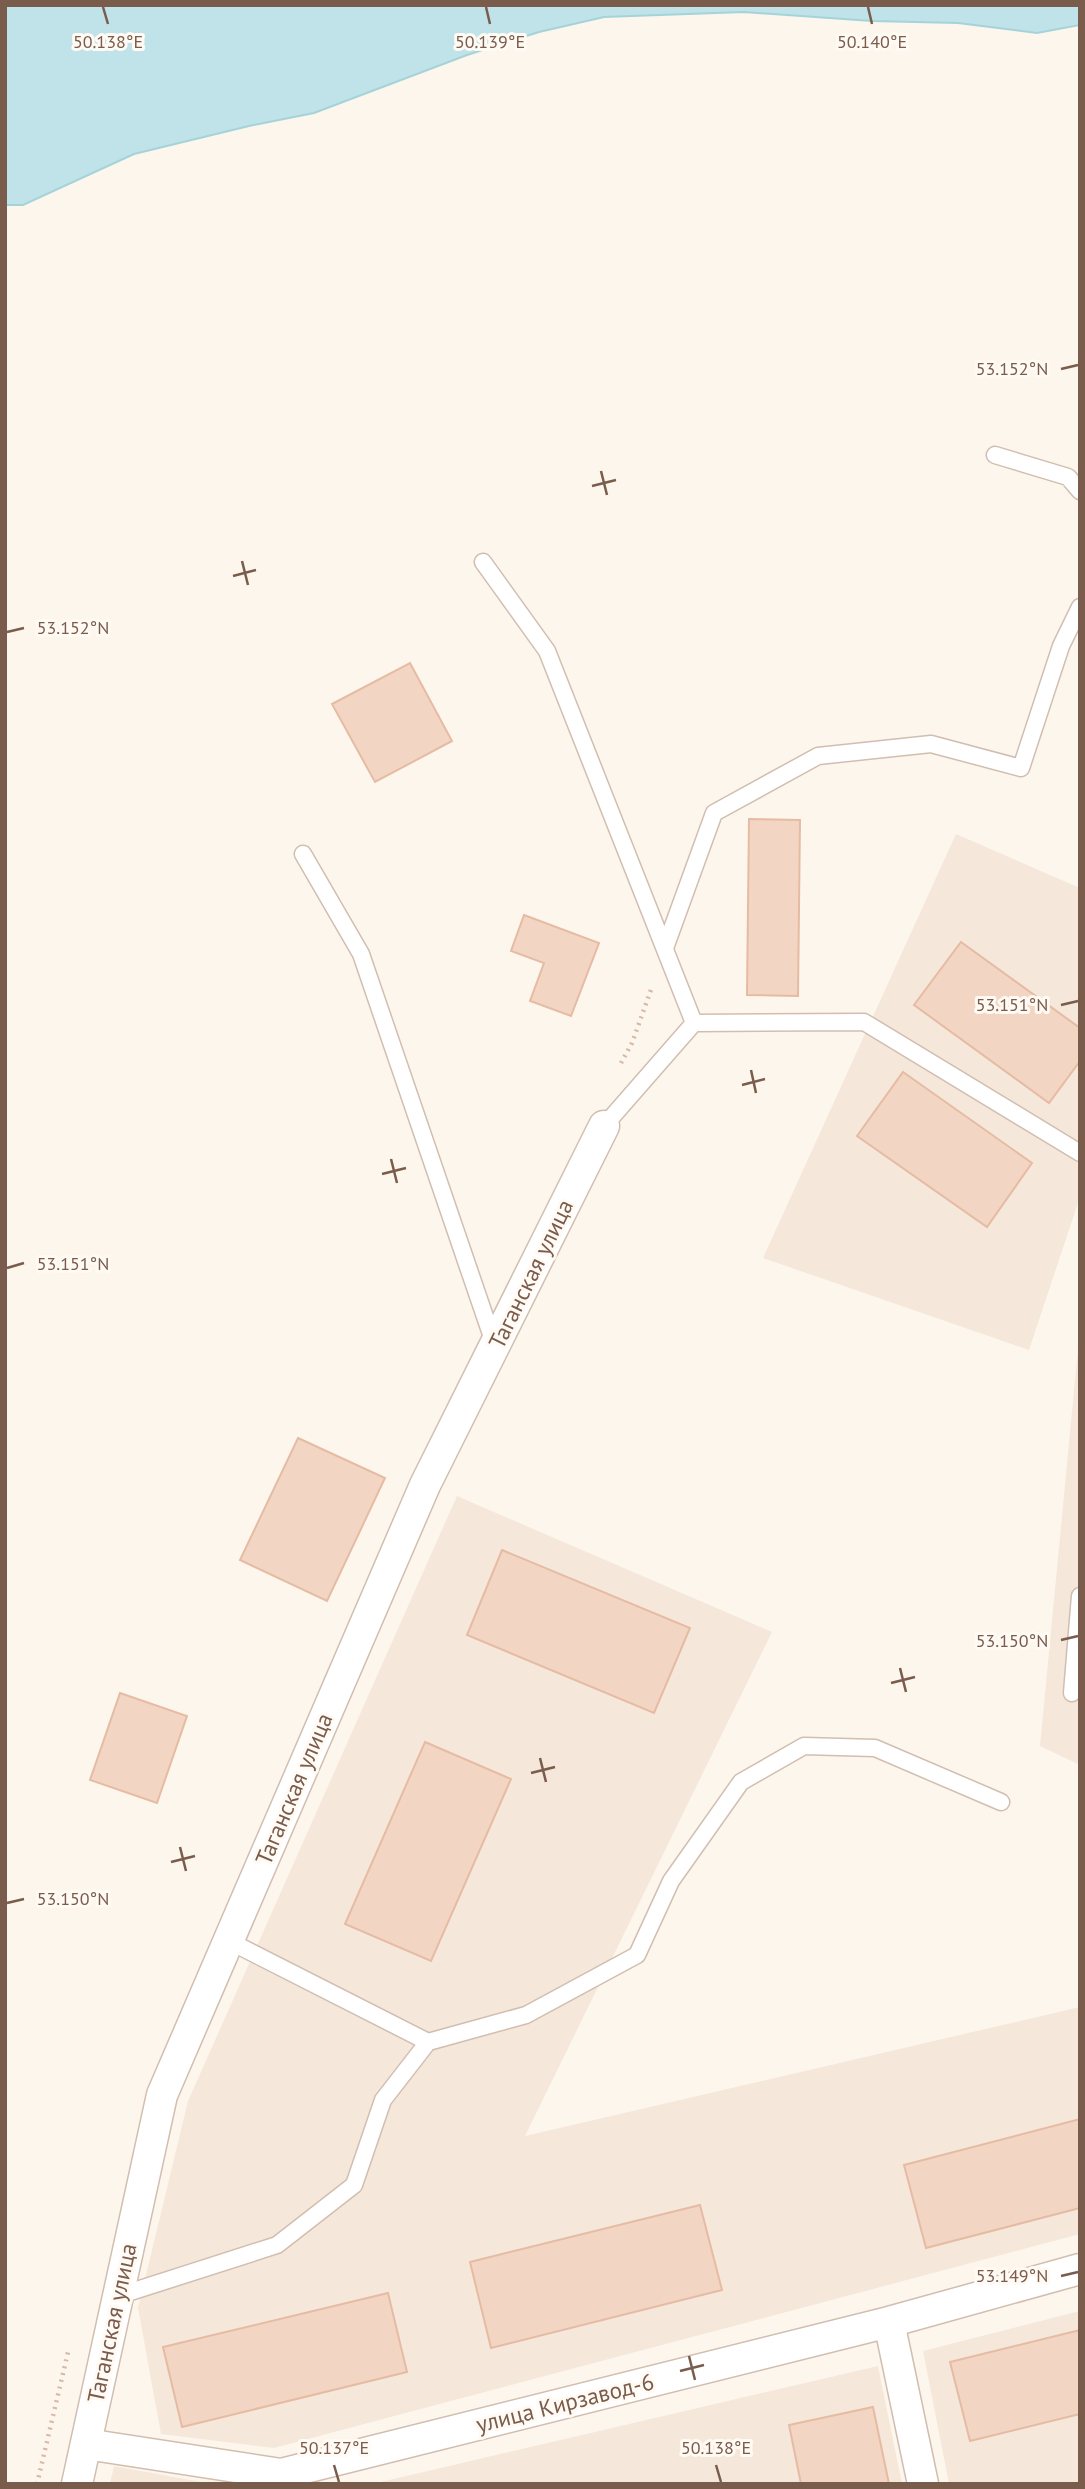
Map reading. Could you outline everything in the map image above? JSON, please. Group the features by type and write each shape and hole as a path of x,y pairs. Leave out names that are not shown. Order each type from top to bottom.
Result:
{"street":[{"name":"Таганская улица","path":"77,2484 162,2095 425,1485 604,1126"},
{"name":"улица Кирзавод-6","path":"86,2444 280,2479 889,2322 1080,2269"},
{"path":"889,2322 923,2484"}],"lane":[{"path":"995,455 1068,477 1080,491"},
{"path":"482,562 547,651 694,1023"},
{"path":"665,948 714,813 818,756 932,744 1021,768 1061,646 1080,607"},
{"path":"303,854 361,954 495,1346"},
{"path":"604,1126 694,1023 864,1022 1080,1153"},
{"path":"1072,1693 1080,1596"},
{"path":"118,2296 277,2245 354,2185 383,2100 428,2042 526,2015 637,1955 671,1881 741,1782 804,1746 874,1748 1001,1802"},
{"path":"229,1941 428,2042"}],"shaded area":[{"path":"956,834 1080,888 1080,1197 1029,1350 763,1258"},
{"path":"1080,1328 1080,1765 1040,1746"},
{"path":"457,1496 772,1632 525,2136 1080,2007 1080,2234 274,2448 161,2434 138,2308 188,2101"},
{"path":"1080,2311 1080,2484 949,2484 923,2351"},
{"path":"878,2366 902,2484 372,2484"},
{"path":"114,2466 212,2484 110,2484"}],"water":[{"path":"5,5 1080,5 1080,25 1037,33 958,23 872,21 744,12 604,17 539,32 467,55 314,113 134,154 23,205 5,205"}],"building":[{"path":"410,663 452,741 375,782 332,704"},
{"path":"749,819 800,820 798,996 747,995"},
{"path":"524,915 599,943 571,1016 530,1001 544,963 511,951"},
{"path":"961,942 1080,1028 1080,1061 1049,1103 914,1005"},
{"path":"903,1072 1032,1163 987,1227 857,1136"},
{"path":"298,1438 385,1478 327,1601 240,1560"},
{"path":"502,1550 690,1628 654,1713 467,1635"},
{"path":"120,1693 187,1716 157,1803 90,1780"},
{"path":"425,1742 511,1779 431,1961 345,1924"},
{"path":"1080,2119 1080,2208 926,2248 904,2165"},
{"path":"700,2205 722,2290 491,2348 470,2262"},
{"path":"388,2293 407,2372 182,2427 163,2347"},
{"path":"1080,2330 1080,2414 970,2441 950,2362"},
{"path":"873,2407 889,2484 801,2484 789,2425"}]}
